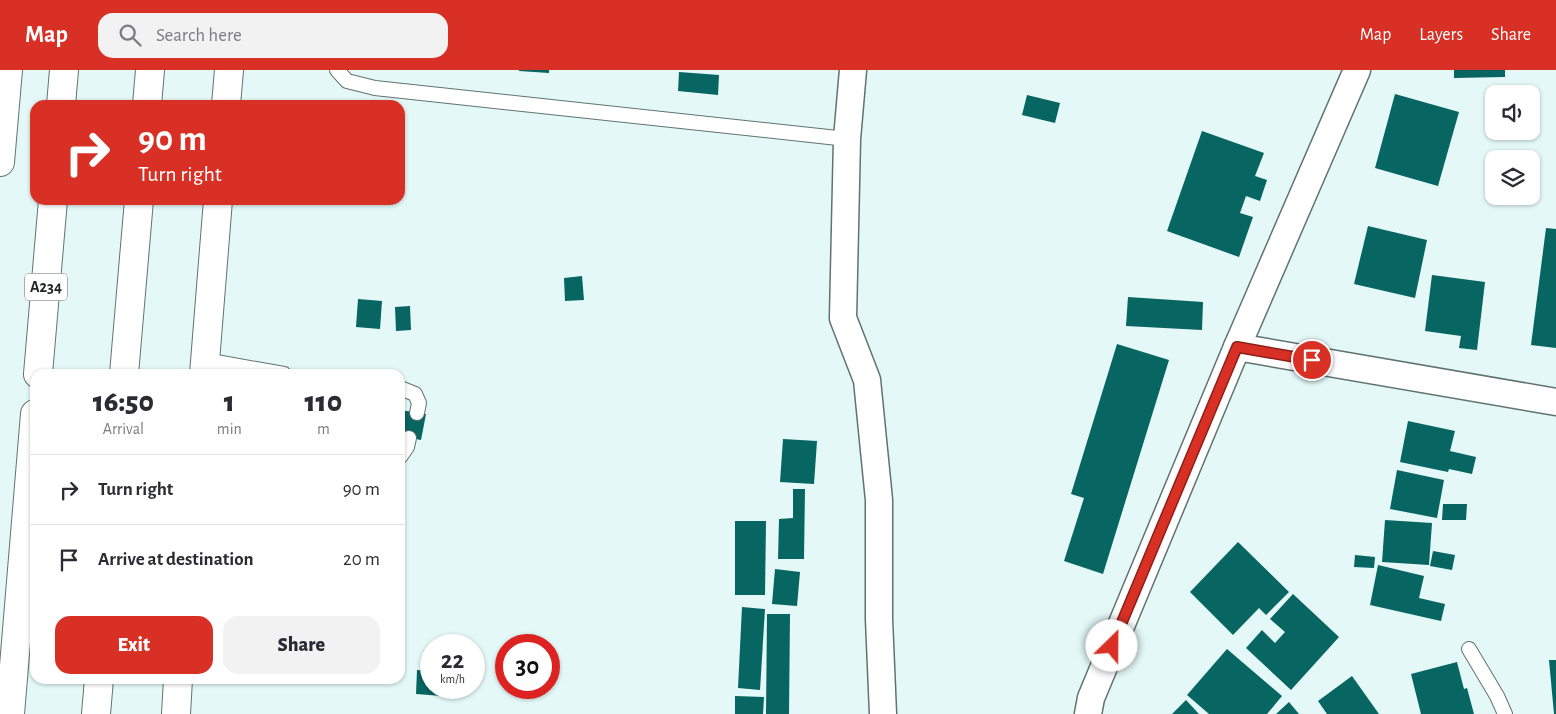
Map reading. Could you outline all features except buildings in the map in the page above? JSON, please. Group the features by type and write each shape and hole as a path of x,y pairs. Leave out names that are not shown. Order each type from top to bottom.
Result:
{"highway":[{"path":"0,162 8,70"},
{"path":"61,100 64,70"},
{"path":"147,100 150,70"},
{"path":"226,100 229,70"},
{"name":"A234","path":"38,369 53,205"},
{"path":"124,369 139,205"},
{"path":"204,367 218,205"},
{"path":"10,714 30,474"},
{"path":"96,714 98,684"},
{"path":"176,714 178,684"}],"street":[{"path":"853,70 846,139 843,318 867,380 879,500 879,619 884,714"},
{"path":"1088,714 1090,698 1237,347 1357,70"},
{"path":"1237,347 1556,402"}],"lane":[{"path":"337,70 347,81 375,88 846,139"},
{"path":"204,367 227,369"},
{"path":"405,390 415,394 419,403 417,413"},
{"path":"405,450 409,438"},
{"path":"1469,649 1497,696 1505,714"}],"route":[{"path":"1112,646 1237,347 1312,360"}]}
